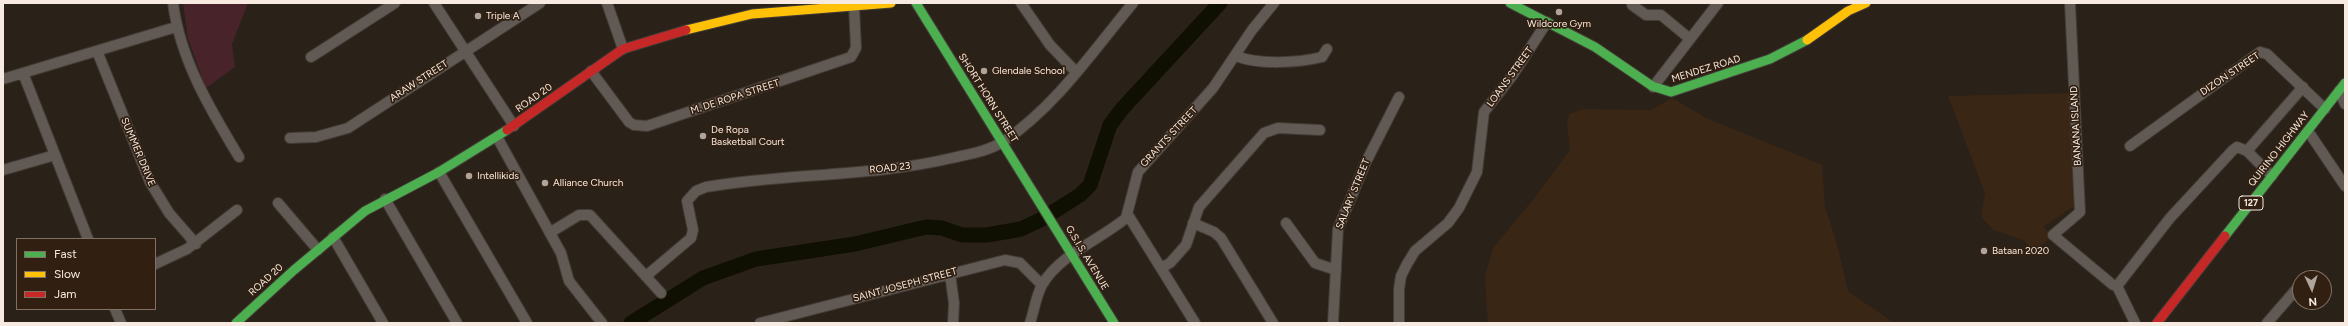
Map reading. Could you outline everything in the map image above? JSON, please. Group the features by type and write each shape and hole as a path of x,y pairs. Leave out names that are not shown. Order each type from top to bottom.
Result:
{"street":[{"path":"173,3 176,27 205,100 239,157"},
{"path":"311,57 395,3"},
{"path":"434,3 514,126"},
{"name":"ARAW STREET","path":"290,138 316,137 348,128 540,3"},
{"path":"607,3 623,50"},
{"name":"ROAD 20","path":"241,321 318,250 356,218 385,199 439,172 497,137 623,50 686,30 752,14 891,3"},
{"path":"917,5 929,3"},
{"path":"1021,3 1050,45 1076,72"},
{"name":"ROAD 23","path":"646,276 691,238 693,230 686,200 696,191 706,187 915,165 968,155 1002,142 1035,117 1066,85 1133,3"},
{"name":"GRANTS STREET","path":"1128,215 1138,172 1195,110 1236,56 1252,30 1274,3"},
{"name":"MENDEZ ROAD","path":"1510,3 1603,52 1653,87 1666,91 1676,91 1770,59 1807,40 1848,11 1866,3"},
{"path":"1653,87 1718,3"},
{"name":"BANANA ISLAND","path":"2070,3 2080,212 2053,235 2113,285 2118,286"},
{"name":"SHORT HORN STREET","path":"917,5 1041,205"},
{"path":"1632,5 1646,14 1661,15 1690,38"},
{"name":"M. DE ROPA STREET","path":"591,72 629,122 634,125 647,126 851,57 856,48 854,6"},
{"name":"LOANS STREET","path":"1399,323 1399,288 1401,276 1406,264 1416,251 1448,223 1459,208 1477,172 1484,112 1512,76 1547,22"},
{"path":"3,79 176,27"},
{"name":"SUMMER DRIVE","path":"97,51 150,182 169,213 196,244"},
{"name":"DIZON STREET","path":"2130,146 2260,52 2267,54 2325,109"},
{"path":"1236,56 1255,62 1325,55"},
{"path":"23,73 88,238"},
{"path":"2247,151 2303,87"},
{"path":"2342,87 2345,104"},
{"name":"QUIRINO HIGHWAY","path":"2158,323 2342,87"},
{"name":"SALARY STREET","path":"1333,323 1338,228 1365,164 1398,97"},
{"path":"1161,268 1179,254 1186,245 1199,207 1264,134 1278,128 1320,130"},
{"path":"2308,131 2345,186"},
{"path":"497,137 561,252 569,282 602,323"},
{"path":"2136,323 2118,286 2170,218 2237,147 2247,151 2272,176"},
{"path":"3,170 55,155"},
{"path":"439,172 527,323"},
{"path":"385,199 457,323"},
{"path":"278,203 318,250"},
{"name":"G.S.I.S. AVENUE","path":"1041,205 1053,222 1072,256 1114,323"},
{"path":"156,264 196,244 237,210"},
{"path":"551,232 579,216 590,215 661,293"},
{"path":"1030,323 1042,285 1056,269 1122,221 1128,215 1195,323"},
{"path":"1193,223 1214,232 1221,238 1273,323"},
{"path":"1286,223 1314,263 1323,268 1336,270"},
{"path":"333,237 383,323"},
{"name":"SAINT JOSEPH STREET","path":"760,323 1009,260 1020,263 1042,285"},
{"path":"950,274 954,303 953,323"},
{"path":"2267,323 2292,294"},
{"path":"116,310 121,323"}],"shaded area":[{"path":"183,3 248,3 232,44 235,67 206,88 188,39"},
{"path":"2069,93 2076,205 2043,227 2054,236 2034,250 2023,240 1994,230 1981,217 1985,193 1948,96"},
{"path":"1672,98 1706,118 1822,165 1825,206 1838,248 1848,291 1894,323 1488,323 1485,276 1493,248 1536,196 1570,150 1567,124 1569,114 1583,109 1651,110"}],"waterway":[{"path":"631,323 703,278 756,259 855,244 926,227 942,228 962,235 987,235 1021,229 1042,219 1080,195 1090,185 1110,125 1122,109 1220,3"}],"traffic: fast":[{"path":"916,3 1114,323"},
{"path":"1510,3 1595,47 1652,86 1671,92 1770,59 1807,40"},
{"path":"2225,236 2345,83"},
{"path":"236,323 294,270 365,211 439,172 507,130"}],"traffic: slow":[{"path":"686,30 752,14 891,3"},
{"path":"1807,40 1848,11 1866,3"}],"traffic: jam":[{"path":"507,130 623,49 686,30"},
{"path":"2157,323 2225,236"}],"place":[{"name":"Wildcore Gym","path":"1559,12"},
{"name":"Triple A","path":"478,16"},
{"name":"Glendale School","path":"984,71"},
{"name":"De Ropa Basketball Court","path":"703,136"},
{"name":"Intellikids","path":"469,176"},
{"name":"Alliance Church","path":"545,183"},
{"name":"Bataan 2020","path":"1984,251"}]}
